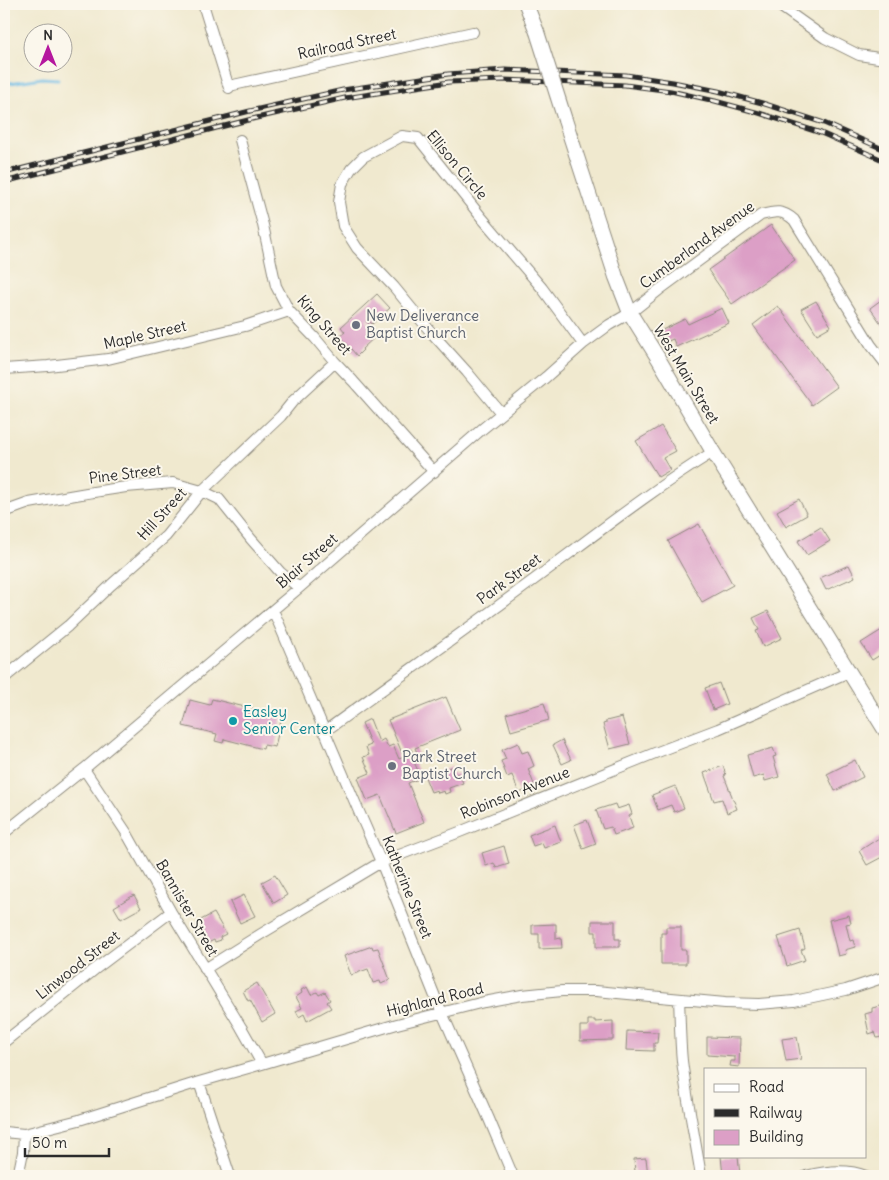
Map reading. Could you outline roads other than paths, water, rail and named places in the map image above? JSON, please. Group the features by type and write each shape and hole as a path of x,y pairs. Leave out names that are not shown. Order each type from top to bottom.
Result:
{"main road":[{"name":"West Main Street","path":"526,4 537,32 616,277 630,314 885,730"}],"street":[{"name":"Railroad Street","path":"203,4 229,87 473,32"},
{"path":"777,4 825,38 859,55 885,58"},
{"name":"Ellison Circle","path":"501,413 394,287 357,248 343,226 339,202 342,184 351,169 363,157 402,136 418,138 542,288 583,344"},
{"name":"King Street","path":"240,140 263,225 276,286 289,312 315,338 434,472"},
{"name":"Cumberland Avenue","path":"630,314 742,228 762,215 778,212 787,214 794,220 871,345 885,363"},
{"name":"Maple Street","path":"4,368 108,360 245,326 289,312"},
{"name":"Blair Street","path":"4,833 84,769 273,610 583,344 609,325 630,314"},
{"name":"Hill Street","path":"4,678 68,626 166,536 202,492 335,362"},
{"name":"Park Street","path":"324,732 629,509 713,452"},
{"name":"Pine Street","path":"4,512 30,503 87,493 173,483 219,499 280,572 299,588"},
{"name":"Katherine Street","path":"273,610 513,1176"},
{"name":"Robinson Avenue","path":"205,969 381,862 655,752 718,729 849,672"},
{"name":"Bannister Street","path":"84,769 126,832 171,912 262,1064"},
{"name":"Linwood Street","path":"4,1042 94,970 171,912"},
{"name":"Highland Road","path":"4,1132 24,1134 78,1120 199,1082 397,1024 484,1002 522,995 562,991 596,991 725,1003 759,1004 794,1001 846,990 885,977"},
{"path":"680,999 682,1059 701,1176"},
{"path":"199,1082 230,1176"},
{"path":"18,1176 23,1152 24,1134"},
{"path":"806,1176 841,1170 866,1176"}],"waterway":[{"path":"4,84 42,78 58,79"}],"railway":[{"path":"4,173 250,111 343,90 448,74 505,70 626,75 718,91 824,123 885,150"},
{"path":"4,182 252,119 345,98 449,82 504,80 625,85 671,91 759,113 821,133 885,161"}],"place":[{"name":"New Deliverance Baptist Church","path":"356,325"},
{"name":"Easley Senior Center","path":"233,721"},
{"name":"Park Street Baptist Church","path":"392,766"}]}
